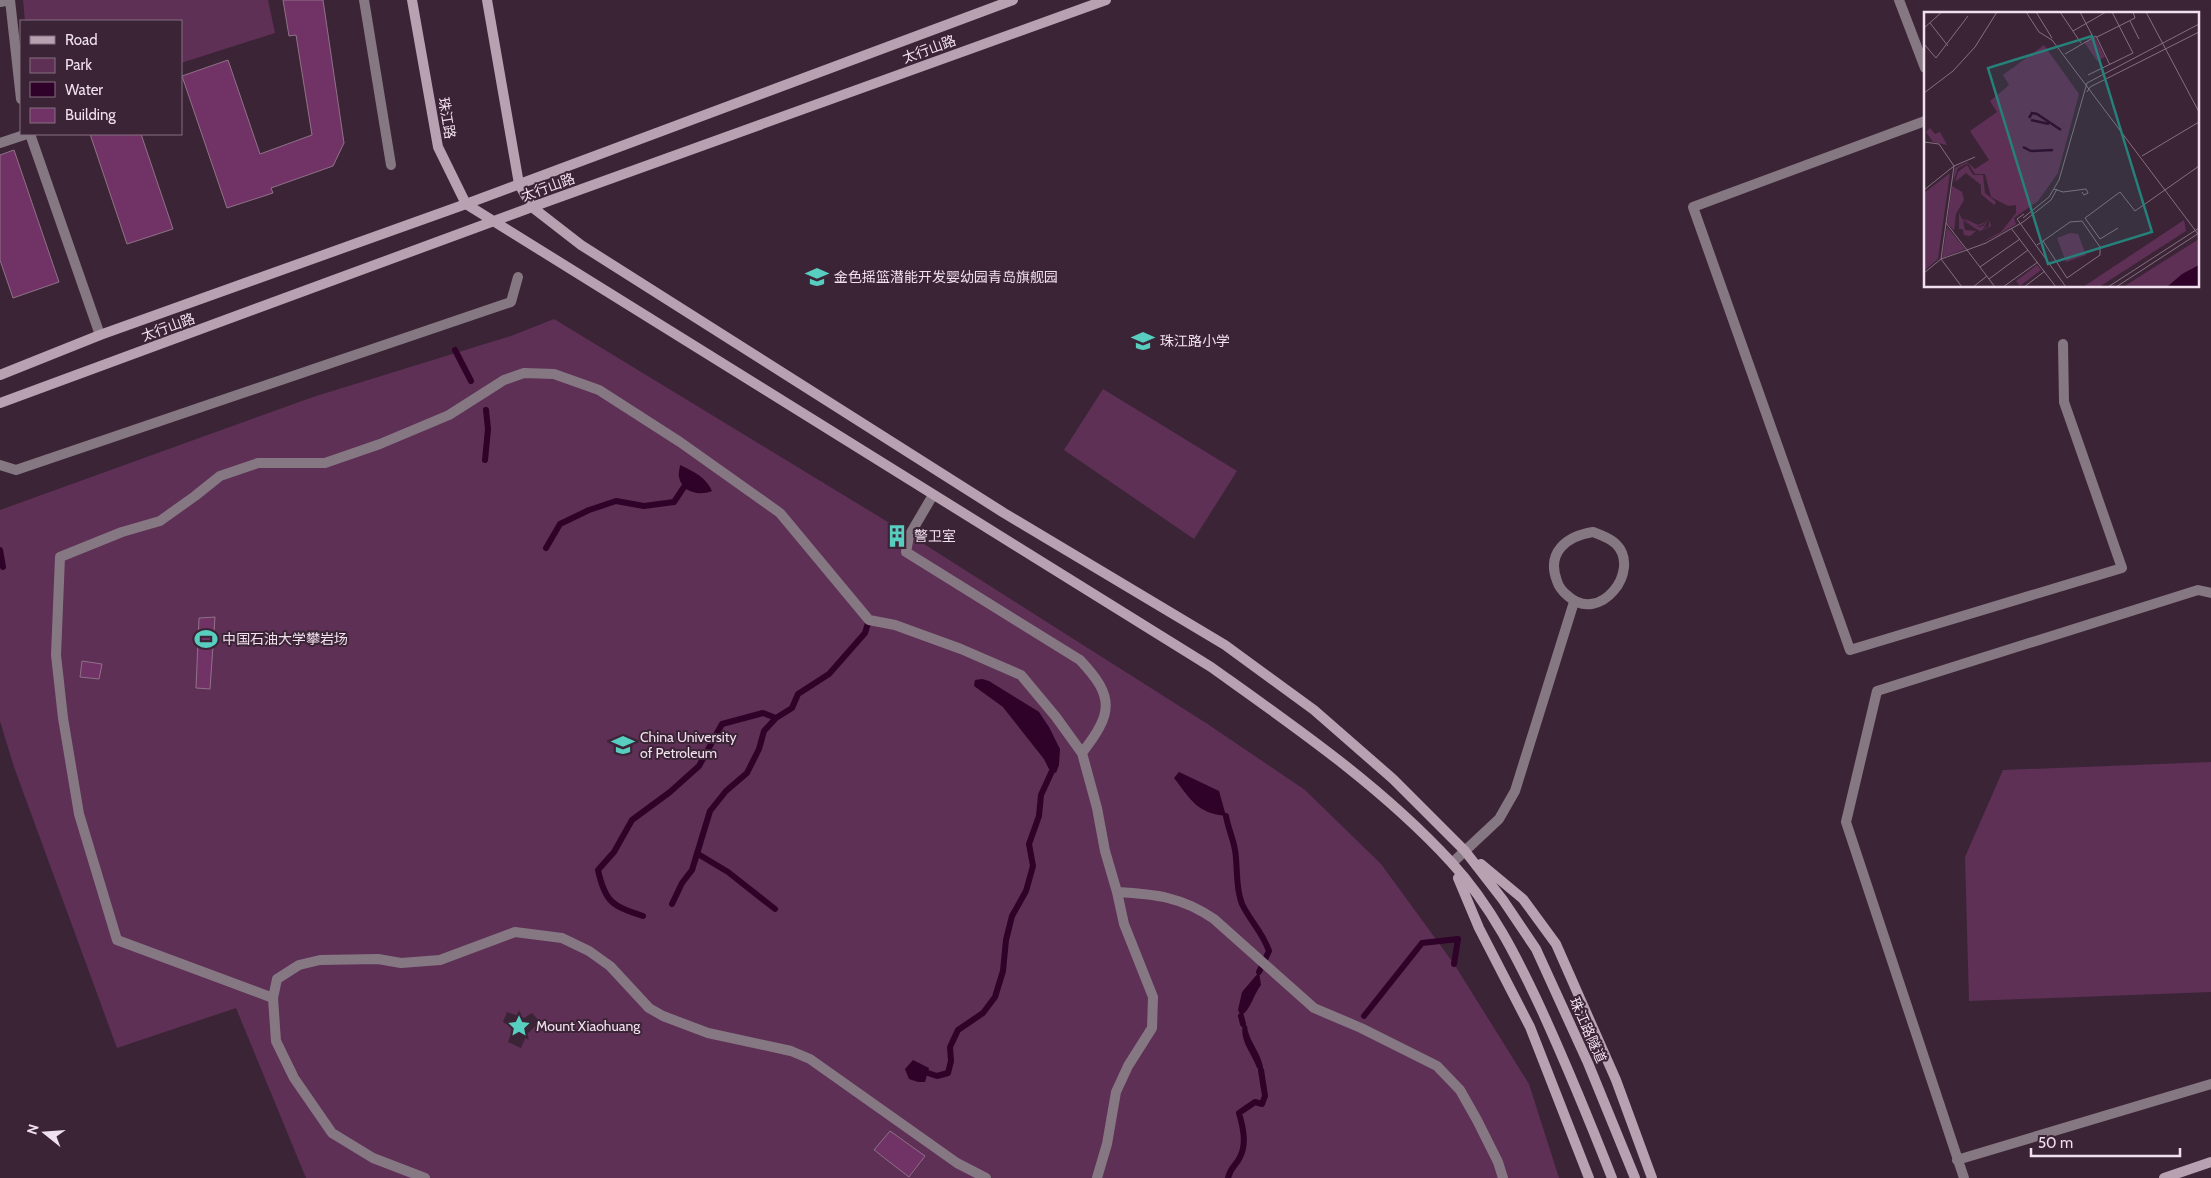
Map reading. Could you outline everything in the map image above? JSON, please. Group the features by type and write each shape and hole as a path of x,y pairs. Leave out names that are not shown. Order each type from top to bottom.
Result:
{"main road":[{"name":"珠江路","path":"412,0 438,147 466,204"},
{"path":"487,0 519,184 532,207 581,246 718,333 1004,513 1225,645 1314,710 1394,779 1465,851 1523,899 1556,944 1616,1080 1652,1178"},
{"name":"太行山路","path":"0,375 100,335 466,204 1013,0"},
{"name":"太行山路","path":"0,403 532,207 1106,0"},
{"path":"466,204 1211,667 1313,740 1382,796 1452,863 1487,910 1518,960 1570,1072 1612,1178"},
{"name":"珠江路隧道","path":"1465,851 1503,900 1536,948 1588,1063 1635,1178"},
{"path":"1452,863 1479,928 1530,1026 1589,1178"},
{"path":"2164,1178 2211,1162"}],"street":[{"path":"0,2 10,0 20,90"},
{"path":"364,0 391,165"},
{"path":"1899,0 1924,65"},
{"path":"1924,121 1693,207 1850,650 2122,568 2064,402 2064,344"},
{"path":"0,143 26,135"},
{"path":"29,135 100,335"},
{"path":"0,465 16,470 511,302 518,277"},
{"path":"273,998 117,940 79,814 63,718 56,655 60,557 122,532 160,521 220,476 258,463 325,463 380,444 449,415 504,380 524,373 554,374 599,390 680,442 780,513 869,620 895,625 961,649 1021,675 1056,717 1082,753 1124,924 1153,997 1152,1028 1128,1066 1116,1092 1107,1144 1097,1178"},
{"path":"933,495 909,536 906,552 1080,660 1098,679 1103,689 1105,703 1104,720 1082,753"},
{"path":"1593,532 1606,537 1618,545 1623,558 1623,571 1617,587 1608,598 1586,605 1574,602 1562,592 1557,583 1554,571 1555,558 1560,546 1580,534 1593,532"},
{"path":"1964,1178 1846,822 1877,690 2198,590 2211,593"},
{"path":"1452,863 1499,819 1515,791 1574,602"},
{"path":"1117,892 1147,894 1175,899 1196,907 1214,919 1271,972 1314,1008 1361,1028 1437,1066 1460,1090 1477,1120 1503,1178"},
{"path":"425,1178 373,1158 332,1133 294,1078 276,1041 273,998 277,979 299,965 320,960 378,959 401,963 440,960 516,932 562,938 589,950 610,966 649,1008 663,1016 708,1033 790,1051 810,1059 958,1163 986,1178"},
{"path":"1958,1160 2211,1084"}],"green space":[{"path":"23,0 268,0 275,33 182,63 182,20 25,20"},
{"name":"China University of Petroleum","path":"554,319 924,544 1206,723 1305,790 1381,864 1454,964 1529,1084 1559,1178 306,1178 236,1008 117,1048 14,767 0,721 0,510 313,397 511,336","holes":["82,661 101,664 99,679 80,676","1014,697 1039,712 1049,769 1044,759 1003,707","507,1012 524,1018 532,1013 540,1022 527,1034 521,1048 508,1042 514,1028 503,1022","889,1132 925,1156 910,1177 874,1151"]},
{"path":"1103,389 1237,471 1194,539 1064,450"},
{"path":"2211,762 2211,992 1969,1001 1965,857 2003,770"}],"water":[{"path":"680,465 703,478 712,491 697,493 684,487 679,477"},
{"path":"975,680 989,681 1039,712 1060,749 1059,765 1056,773 1049,769 1044,759 1003,707 974,686"},
{"path":"1179,772 1219,791 1226,816 1208,812 1196,804 1174,778"},
{"path":"1259,972 1261,985 1248,1009 1241,1016 1238,1010 1242,992"},
{"path":"1243,1024 1247,1026 1261,1061 1263,1067 1261,1070 1257,1068 1244,1041"},
{"path":"913,1060 929,1068 925,1082 909,1079 905,1069"}],"building":[{"path":"283,0 323,0 344,143 333,166 271,188 273,193 227,208 182,76 228,60 260,154 312,135 296,35 289,36"},
{"path":"90,135 141,135 173,229 127,244"},
{"path":"14,150 59,282 13,298 0,260 0,155"},
{"name":"中国石油大学攀岩场","path":"215,617 210,689 196,688 199,618"},
{"path":"82,661 102,664 99,679 80,677"},
{"path":"890,1131 925,1156 909,1177 874,1150"}],"waterway":[{"path":"455,350 471,381"},
{"path":"485,460 488,429 486,410"},
{"path":"546,548 560,524 589,510 616,501 644,506 674,502 684,487"},
{"path":"0,550 3,567"},
{"path":"643,916 624,909 607,896 598,870 614,852 632,820 670,792 699,766 722,724 763,713 776,718 792,708 798,694 829,674 865,633 869,620"},
{"path":"672,904 682,883 692,870 710,811 726,791 747,773 759,749 764,731 776,718"},
{"path":"928,1073 937,1076 948,1073 951,1061 950,1047 958,1030 983,1013 995,997 1003,971 1006,940 1012,916 1026,891 1033,866 1029,844 1039,816 1041,795 1052,771"},
{"path":"1226,816 1235,850 1242,904 1269,951 1259,972"},
{"path":"698,854 728,872 775,909"},
{"path":"1364,1016 1422,943 1458,939 1454,964"},
{"path":"1241,1016 1243,1024"},
{"path":"1228,1178 1240,1157 1243,1147 1243,1130 1239,1113 1255,1102 1262,1104 1265,1096 1261,1070"}],"place":[{"name":"金色摇篮潜能开发婴幼园青岛旗舰园","path":"817,277"},
{"name":"珠江路小学","path":"1143,341"},
{"name":"警卫室","path":"897,536"},
{"name":"中国石油大学攀岩场","path":"206,639"},
{"name":"China University of Petroleum","path":"623,745"},
{"name":"Mount Xiaohuang","path":"519,1026"}]}
